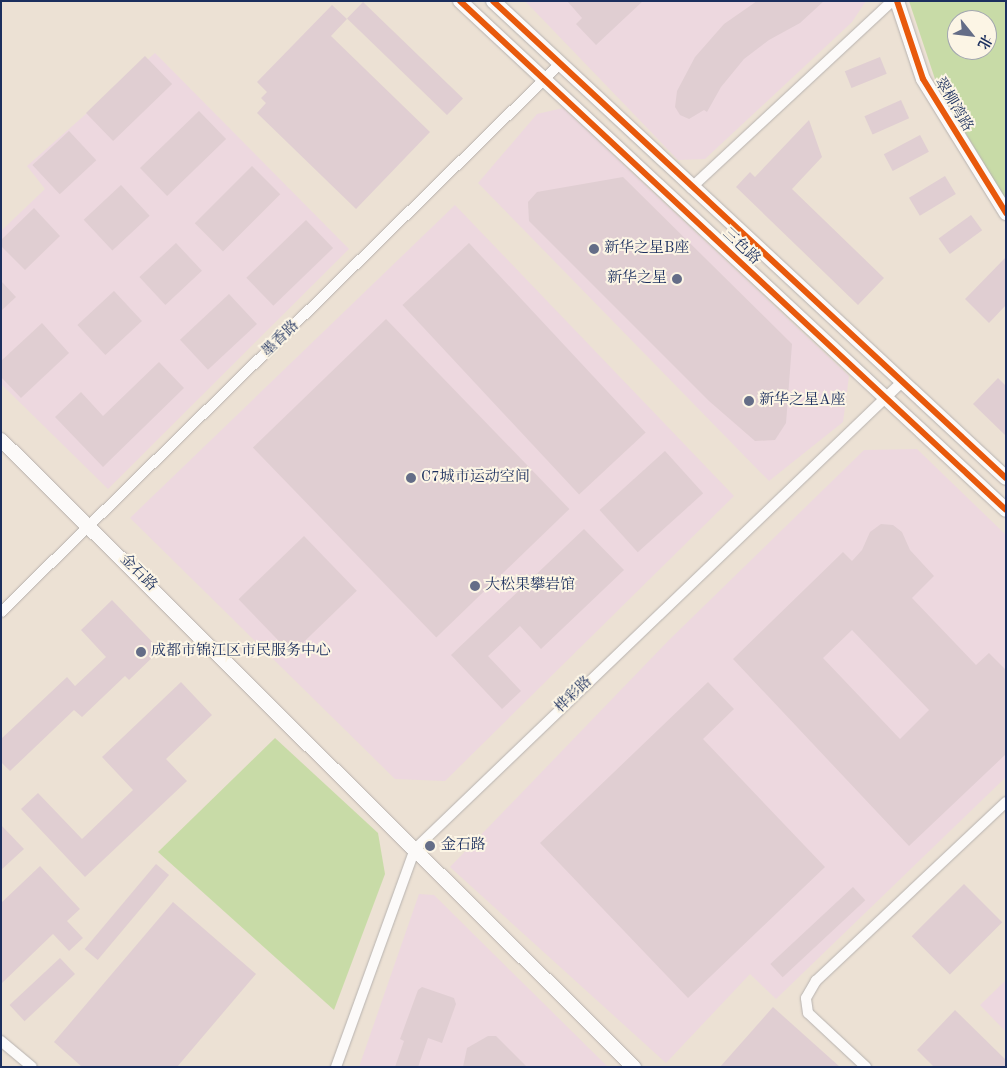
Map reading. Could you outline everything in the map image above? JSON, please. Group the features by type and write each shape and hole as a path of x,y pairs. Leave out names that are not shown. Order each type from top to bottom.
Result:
{"street":[{"name":"三色路","path":"460,1 1006,510"},
{"name":"三色路","path":"492,1 901,383 1006,478"},
{"path":"691,188 892,1"},
{"name":"翠柳湾路","path":"897,1 923,79 1006,212"},
{"name":"墨香路","path":"1,612 559,65"},
{"name":"桦彩路","path":"336,1067 416,849 901,383"},
{"name":"金石路","path":"1,440 90,525 634,1067"},
{"path":"866,1067 808,1014 806,998 816,981 1006,802"},
{"path":"1,1041 32,1067"}],"shaded area":[{"path":"525,1 866,1 852,22 705,159 678,160"},
{"path":"155,53 349,249 108,489 1,384 1,231 45,189 27,166"},
{"name":"新华之星","path":"563,108 849,376 843,422 769,481 478,183 537,114"},
{"path":"455,205 734,496 445,781 395,779 130,518"},
{"path":"917,449 1006,535 1006,777 776,999 750,974 666,1063 450,867 669,640 864,450"},
{"path":"419,894 434,895 608,1067 359,1067"},
{"path":"1006,980 1006,1032 980,1005"}],"green space":[{"path":"909,1 1006,1 1006,201 937,85"},
{"path":"275,738 378,833 385,874 334,1010 158,852"}],"building":[{"path":"567,1 643,1 596,45 576,24 582,18"},
{"path":"757,1 824,1 800,23 769,40 744,59 721,87 707,112 704,110 689,119 680,115 675,107 677,91 695,57 724,24"},
{"path":"363,2 463,99 447,115 347,19"},
{"path":"332,5 347,19 331,36 430,132 356,209 257,113 266,103 261,98 267,92 257,82"},
{"path":"145,56 172,84 113,141 86,113"},
{"path":"880,57 887,74 852,88 845,71"},
{"path":"901,100 909,118 873,135 864,116"},
{"path":"199,111 226,139 167,196 140,168"},
{"path":"809,120 822,157 792,189 884,278 858,305 736,187 750,172 755,177"},
{"path":"69,131 96,160 60,194 32,165"},
{"path":"920,135 929,152 893,171 884,154"},
{"path":"252,166 280,194 223,252 195,223"},
{"path":"945,176 956,194 920,216 909,198"},
{"path":"623,177 792,344 786,423 775,440 755,441 709,401 529,221 528,202 537,192"},
{"path":"121,185 150,216 112,250 84,220"},
{"path":"34,208 60,236 25,270 1,246 1,240"},
{"path":"971,215 982,230 950,254 939,239"},
{"path":"306,220 333,248 273,306 246,278"},
{"path":"176,243 202,271 165,305 139,277"},
{"name":"C7城市运动空间","path":"469,243 646,432 579,494 402,305"},
{"path":"1006,257 1006,305 989,323 965,299"},
{"path":"1,281 16,297 1,311"},
{"path":"114,291 142,321 105,355 77,325"},
{"path":"229,294 257,324 208,370 180,340"},
{"name":"C7城市运动空间","path":"386,319 569,509 436,637 253,448"},
{"path":"42,323 69,353 21,398 1,377 1,361"},
{"path":"159,362 184,388 103,467 55,417 81,392 103,416"},
{"path":"998,378 1006,386 1006,436 973,404"},
{"path":"665,451 703,493 638,552 600,510"},
{"path":"881,524 893,525 902,532 910,550 934,576 912,598 976,665 989,653 1006,670 1006,754 909,846 733,659 843,552 852,561 862,550 870,532","holes":["852,630 929,710 900,739 823,658"]},
{"path":"584,529 624,570 541,649 520,626 488,656 521,691 502,709 451,655"},
{"path":"304,536 357,591 291,654 239,599"},
{"path":"112,600 160,650 129,680 125,676 82,717 74,710 10,771 1,762 1,739 67,677 75,686 106,657 81,630"},
{"path":"181,682 212,715 166,759 187,781 85,877 21,809 38,793 82,839 133,790 102,757"},
{"path":"708,682 734,709 703,739 825,867 688,998 540,843"},
{"path":"1,825 24,849 1,870"},
{"path":"156,864 169,875 98,960 85,949"},
{"path":"40,866 80,909 67,921 83,938 69,951 53,934 1,984 1,903"},
{"path":"964,884 1002,922 950,975 912,936"},
{"path":"853,887 865,900 783,977 770,964"},
{"path":"173,902 256,974 177,1067 82,1067 54,1042"},
{"path":"60,958 75,974 25,1021 10,1005"},
{"path":"422,987 454,998 456,1004 442,1043 428,1038 418,1067 395,1067 404,1041 400,1039 418,990"},
{"path":"773,1007 840,1067 720,1067"},
{"path":"955,1010 1006,1060 1006,1067 934,1067 917,1050"},
{"path":"488,1036 496,1036 527,1067 463,1067 467,1048"}],"cycle path":[{"path":"460,1 1006,510"},
{"path":"493,1 1006,478"},
{"path":"897,1 923,79 1006,213"}],"place":[{"name":"新华之星B座","path":"594,249"},
{"name":"新华之星","path":"677,279"},
{"name":"新华之星A座","path":"749,401"},
{"name":"C7城市运动空间","path":"411,478"},
{"name":"大松果攀岩馆","path":"475,586"},
{"name":"成都市锦江区市民服务中心","path":"141,652"},
{"name":"金石路","path":"430,846"}]}
